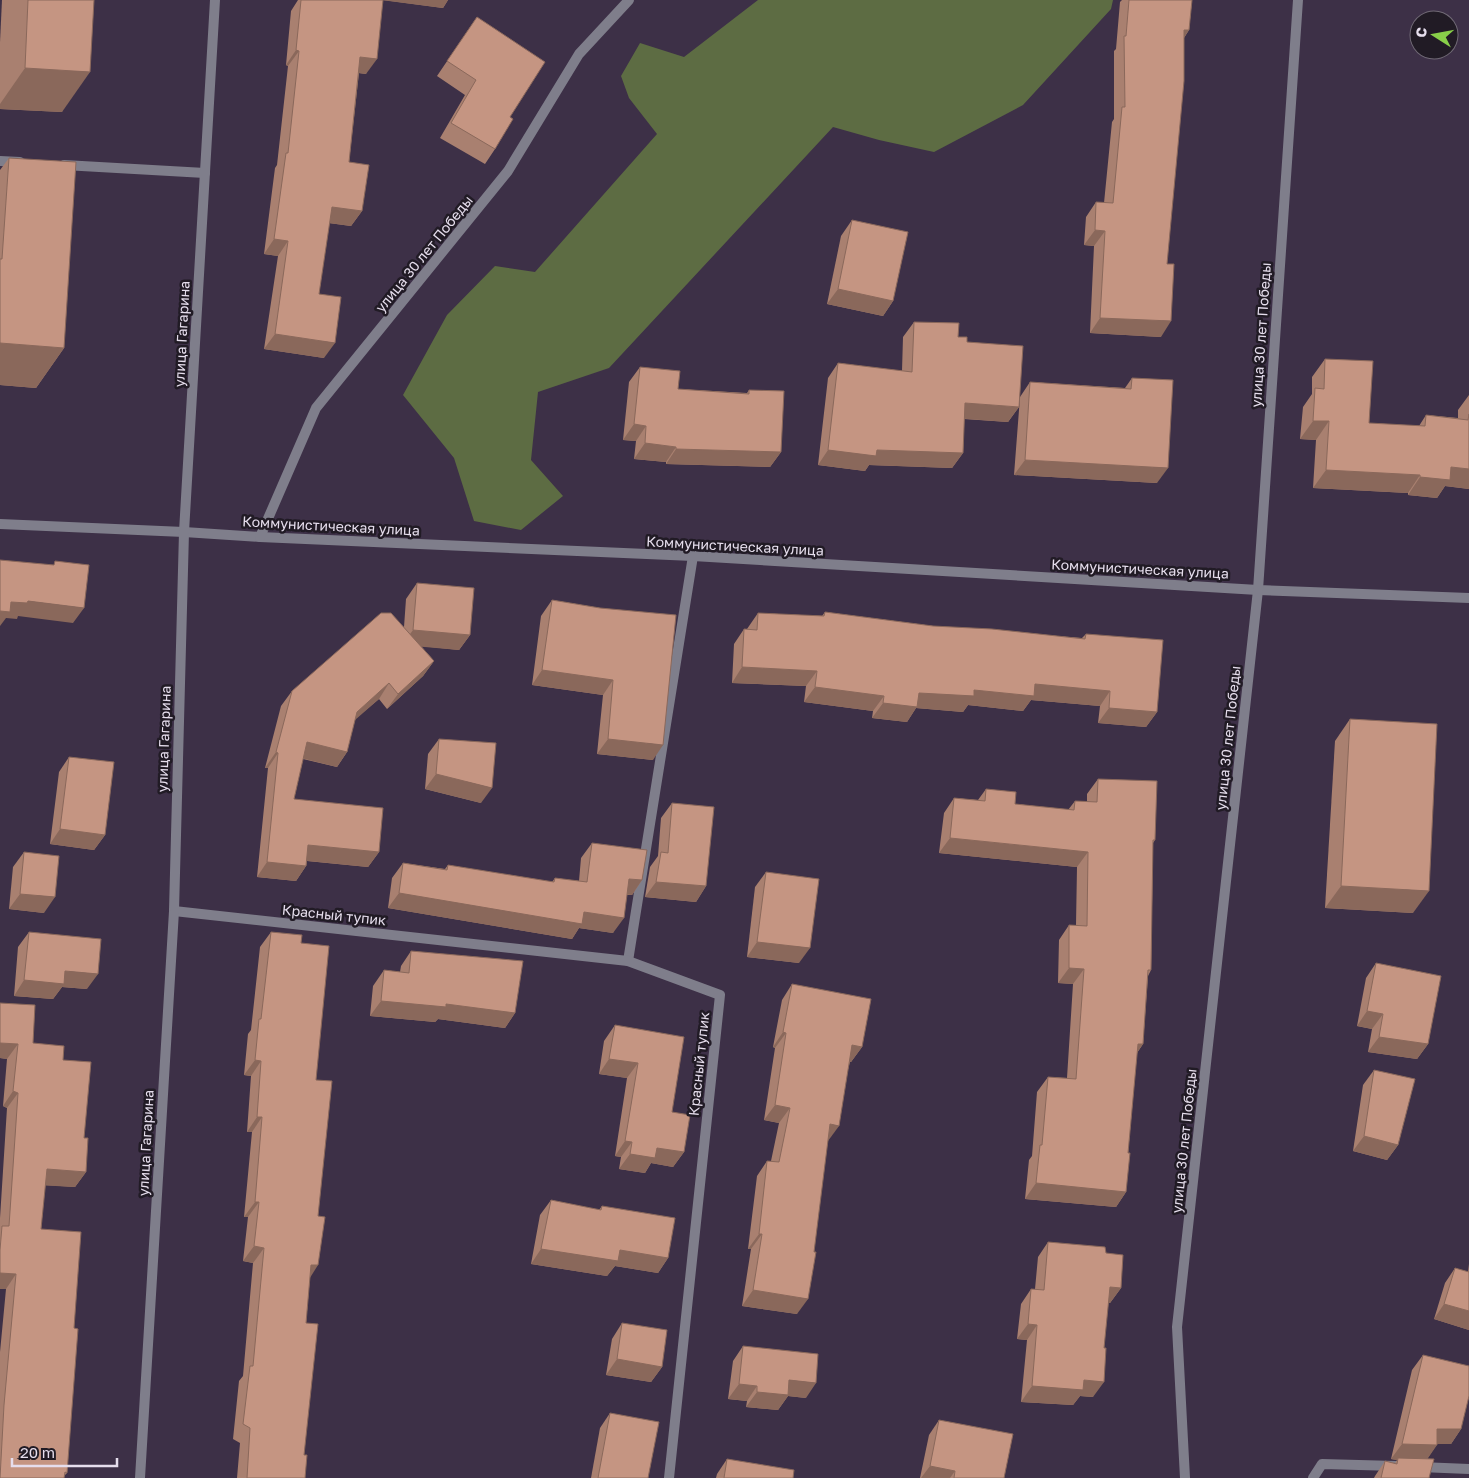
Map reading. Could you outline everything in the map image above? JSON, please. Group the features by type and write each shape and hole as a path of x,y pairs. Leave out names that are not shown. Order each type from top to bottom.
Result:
{"street":[{"name":"улица Гагарина","path":"140,1478 174,911 184,532 215,0"},
{"name":"улица 30 лет Победы","path":"260,537 316,408 508,171 579,54 629,0"},
{"name":"улица 30 лет Победы","path":"1185,1478 1177,1326 1258,590 1298,0"},
{"path":"0,161 29,162"},
{"path":"49,164 205,173"},
{"name":"Коммунистическая улица","path":"0,524 693,556 1258,590 1469,598"},
{"path":"628,961 693,556"},
{"name":"Красный тупик","path":"174,911 628,961 720,995 669,1478"},
{"path":"1313,1478 1322,1464 1469,1469"}],"green space":[{"path":"758,0 1113,0 1111,9 1023,105 934,152 879,140 833,127 609,368 538,392 531,460 563,496 521,530 474,521 454,458 403,395 447,315 495,266 535,272 657,134 629,98 621,76 640,43 684,57"}],"building":[{"path":"28,0 94,0 90,72 25,68"},
{"path":"301,0 383,0 377,59 360,57 349,162 369,165 362,211 332,207 319,294 341,297 335,343 275,334 288,241 274,239 286,153 288,153 299,51 296,50"},
{"path":"1129,0 1192,0 1189,30 1184,30 1184,81 1167,264 1174,264 1171,321 1100,318 1105,231 1095,230 1096,202 1113,203 1122,107 1125,107 1124,36 1126,36"},
{"path":"477,17 545,62 510,117 513,119 495,149 451,123 476,80 447,61"},
{"path":"9,158 76,162 64,348 0,343 0,259 2,259"},
{"path":"852,220 908,232 893,301 838,289"},
{"path":"914,322 959,323 958,337 967,337 967,342 1023,346 1019,407 965,403 963,453 877,450 876,456 828,450 838,363 912,372"},
{"path":"1325,359 1373,361 1369,423 1425,426 1426,415 1468,420 1469,414 1469,469 1451,467 1450,480 1420,477 1420,475 1326,470 1329,421 1313,421 1315,388 1324,389"},
{"path":"640,367 680,371 678,389 749,394 749,390 784,391 781,452 676,449 676,447 645,443 646,426 634,424"},
{"path":"1132,378 1173,380 1168,468 1025,460 1030,382 1131,389"},
{"path":"0,560 54,565 55,561 89,565 84,608 28,601 27,603 11,602 10,612 0,611"},
{"path":"417,583 474,588 470,635 413,630"},
{"path":"552,600 600,608 676,615 663,745 608,739 613,680 542,670"},
{"path":"825,612 933,626 992,629 1085,639 1086,634 1163,640 1157,712 1109,708 1110,691 1035,684 1034,696 974,690 974,696 919,693 917,707 883,703 884,696 815,687 817,671 742,667 744,629 757,630 758,613 824,616"},
{"path":"381,613 391,613 434,661 398,694 389,683 357,712 347,752 307,742 294,799 383,808 379,852 308,845 306,866 267,862 278,753 276,752 292,691"},
{"path":"1350,719 1437,724 1429,891 1341,886"},
{"path":"439,739 496,743 492,788 436,774"},
{"path":"69,757 114,762 105,835 60,829"},
{"path":"1098,779 1157,781 1155,840 1153,840 1151,970 1148,970 1143,1044 1138,1044 1126,1192 1036,1183 1040,1145 1042,1145 1048,1077 1076,1079 1084,969 1069,968 1069,925 1087,926 1088,852 950,838 954,798 985,801 986,789 1016,792 1015,804 1074,810 1075,801 1097,802"},
{"path":"672,803 714,807 706,886 656,882 661,852 668,853"},
{"path":"592,843 647,850 642,880 629,879 624,918 584,912 582,924 399,893 403,863 447,870 448,865 554,882 555,878 587,882"},
{"path":"24,852 59,856 55,897 20,894"},
{"path":"766,872 819,879 810,948 757,942"},
{"path":"29,932 101,939 98,974 65,971 64,984 24,980"},
{"path":"271,932 302,935 301,943 329,946 316,1080 332,1081 318,1216 325,1217 318,1265 311,1265 306,1323 318,1324 304,1455 307,1455 305,1478 247,1478 250,1428 243,1424 250,1366 253,1366 264,1248 254,1246 259,1202 255,1202 262,1117 257,1117 261,1061 255,1060"},
{"path":"411,951 523,961 515,1013 446,1004 446,1007 381,1001 384,970 409,973"},
{"path":"1376,963 1441,976 1428,1044 1379,1037 1383,1014 1367,1011"},
{"path":"792,984 871,999 862,1047 852,1045 839,1126 830,1124 814,1252 816,1252 808,1299 753,1290 762,1234 759,1234 767,1161 779,1162 790,1108 775,1105 786,1033 783,1032"},
{"path":"0,1003 35,1005 33,1043 64,1046 63,1060 91,1062 84,1138 88,1138 86,1172 47,1169 41,1229 81,1232 74,1328 78,1329 67,1473 65,1472 64,1478 0,1478 4,1405 16,1274 0,1273 0,1250 2,1226 9,1226 18,1093 13,1091 18,1044 0,1043"},
{"path":"615,1025 684,1037 672,1112 690,1115 684,1152 657,1148 655,1158 630,1154 632,1142 625,1141 638,1063 609,1059"},
{"path":"1374,1070 1415,1079 1398,1145 1364,1136"},
{"path":"551,1200 601,1210 602,1206 675,1218 668,1258 620,1250 618,1261 541,1249"},
{"path":"1048,1242 1105,1247 1106,1253 1123,1255 1121,1288 1110,1287 1104,1348 1106,1348 1104,1382 1084,1380 1083,1390 1032,1386 1037,1325 1028,1324 1031,1289 1044,1290"},
{"path":"1455,1268 1469,1272 1469,1311 1444,1304"},
{"path":"622,1323 667,1330 662,1367 617,1359"},
{"path":"743,1346 818,1354 816,1383 789,1380 788,1395 757,1392 757,1386 739,1384"},
{"path":"1423,1355 1469,1366 1469,1396 1461,1429 1437,1429 1437,1445 1402,1444"},
{"path":"610,1413 659,1422 648,1478 598,1478"},
{"path":"939,1420 1013,1434 1004,1478 954,1478 955,1471 930,1466"},
{"path":"1398,1458 1434,1459 1429,1478 1381,1478 1385,1461 1397,1464"},
{"path":"727,1459 794,1470 793,1478 724,1478"}]}
